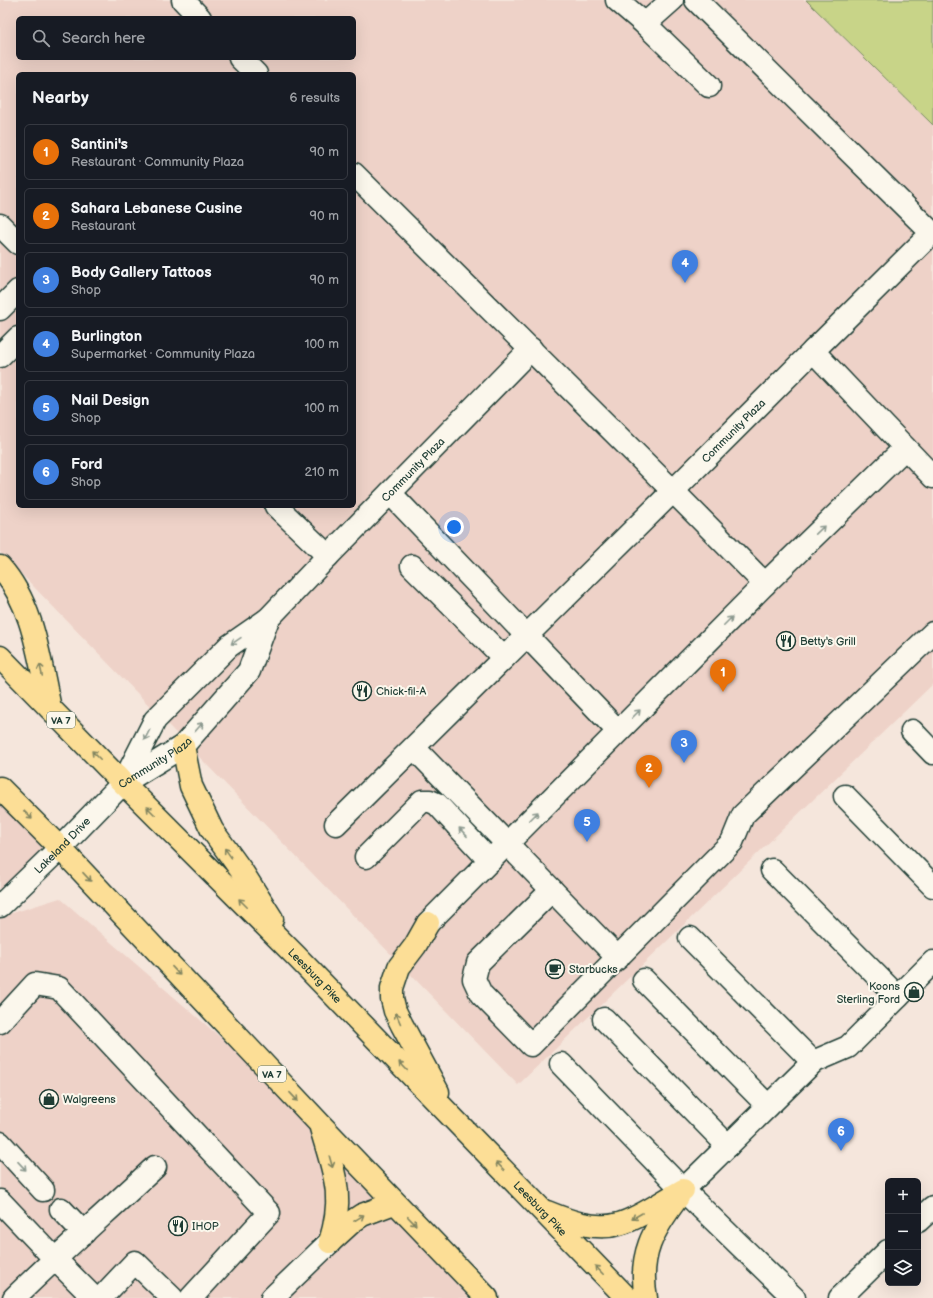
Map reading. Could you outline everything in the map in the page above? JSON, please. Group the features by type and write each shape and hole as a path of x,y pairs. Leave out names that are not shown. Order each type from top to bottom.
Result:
{"highway":[{"path":"0,567 14,586 26,608 35,637 50,708"},
{"name":"Leesburg Pike","path":"0,657 450,1114 627,1298"},
{"path":"183,746 191,786 212,830 241,870 295,956"},
{"name":"VA 7","path":"0,788 60,848 394,1203 487,1298"},
{"path":"428,923 415,946 399,967 392,988 392,999 395,1011 402,1025 450,1114"},
{"path":"320,1124 338,1192 337,1218 330,1242"},
{"path":"542,1210 571,1222 603,1227 631,1220 683,1190"},
{"path":"646,1298 643,1283 643,1268 650,1241 662,1218 683,1190"},
{"path":"330,1242 362,1215 394,1203"}],"street":[{"path":"183,0 198,16"},
{"path":"617,0 645,24 709,86"},
{"path":"645,24 672,0"},
{"name":"Community Plaza","path":"336,824 932,233 696,0"},
{"path":"242,60 254,72"},
{"path":"356,176 765,584"},
{"path":"0,225 16,241"},
{"path":"0,356 16,340"},
{"name":"Community Plaza","path":"123,783 155,720 228,646 268,619 531,349"},
{"path":"813,351 933,478"},
{"path":"428,923 765,584 905,448"},
{"path":"390,493 618,731"},
{"path":"278,508 328,556"},
{"path":"412,566 504,658"},
{"path":"457,612 481,588"},
{"name":"Community Plaza","path":"123,783 183,746 249,671 268,619"},
{"path":"552,890 478,963 474,979 481,994 531,1045 732,842 743,815 933,633"},
{"path":"912,731 933,753"},
{"path":"414,748 618,958"},
{"name":"Lakeland Drive","path":"0,906 60,848 123,783"},
{"path":"845,796 933,886"},
{"path":"366,857 422,801 430,801 437,804 490,861"},
{"path":"772,870 898,997"},
{"path":"690,938 813,1062"},
{"path":"683,1190 813,1062 848,1047 933,962"},
{"path":"644,980 768,1106"},
{"path":"0,1022 35,984 59,988 269,1213 191,1298"},
{"path":"604,1019 728,1146"},
{"path":"561,1064 683,1190 794,1298"},
{"path":"0,1143 43,1190"},
{"path":"14,1298 54,1258 84,1233 155,1167"},
{"path":"0,1200 94,1298"},
{"path":"921,1218 933,1207"},
{"path":"61,1209 84,1233"},
{"path":"272,1298 330,1242"},
{"path":"840,1298 885,1254"},
{"path":"101,1298 135,1262 172,1298"}],"shaded area":[{"path":"0,0 806,0 933,125 933,684 518,1085 0,552"},
{"path":"0,788 60,848 0,906"},
{"path":"60,898 320,1124 489,1298 0,1298 0,917"}],"green space":[{"path":"806,0 933,0 933,125"}],"place":[{"name":"Burlington","path":"685,283"},
{"name":"Betty's Grill","path":"786,641"},
{"name":"Chick-fil-A","path":"362,691"},
{"name":"Santini's","path":"723,692"},
{"name":"Body Gallery Tattoos","path":"684,763"},
{"name":"Sahara Lebanese Cusine","path":"649,788"},
{"name":"Nail Design","path":"587,842"},
{"name":"Starbucks","path":"555,969"},
{"name":"Koons Sterling Ford","path":"914,992"},
{"name":"Walgreens","path":"49,1099"},
{"name":"Ford","path":"841,1151"},
{"name":"IHOP","path":"178,1226"}]}
